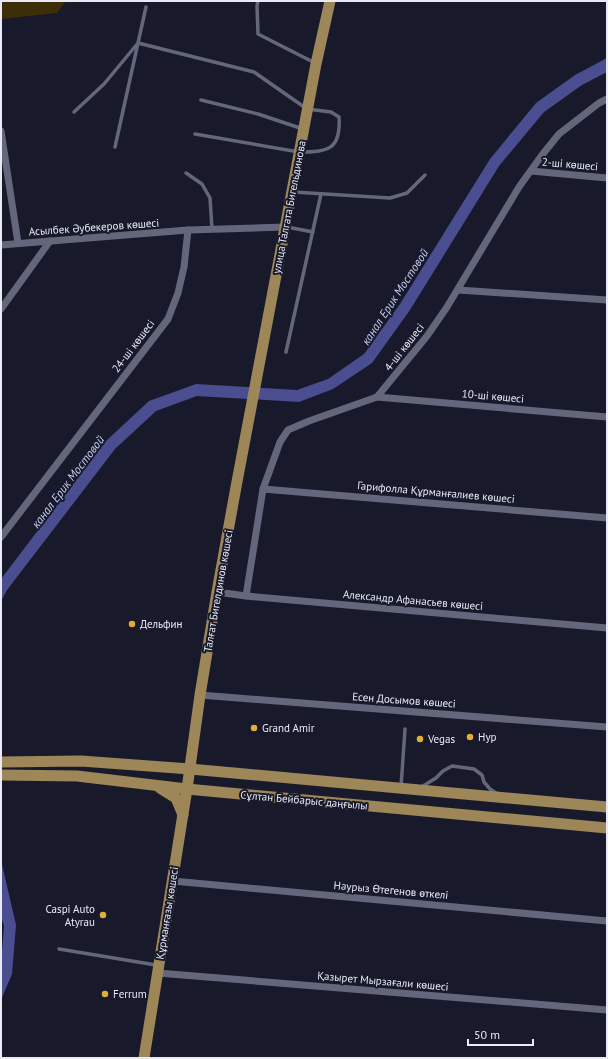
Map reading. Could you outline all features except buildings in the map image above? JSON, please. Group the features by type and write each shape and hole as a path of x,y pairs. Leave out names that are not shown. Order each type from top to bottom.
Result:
{"main road":[{"name":"улица Талгата Бигельдинова","path":"250,413 307,109 330,1"},
{"name":"Талғат Бигелдинов көшесі","path":"190,769 217,592 250,413"},
{"path":"162,767 181,761 187,757 193,746"},
{"path":"193,746 197,762 208,770"},
{"name":"Сұлтан Бейбарыс даңғылы","path":"1,762 81,761 208,770 607,807"},
{"name":"Құрманғазы көшесі","path":"144,1058 190,769"},
{"name":"Сұлтан Бейбарыс даңғылы","path":"1,775 77,776 187,790 607,828"},
{"path":"156,786 176,798 183,815"},
{"path":"183,815 192,799 199,794 211,792"}],"street":[{"name":"4-ші көшесі","path":"377,397 427,336 458,290 530,171 559,134 599,103 607,99"},
{"path":"1,131 18,243"},
{"name":"2-ші көшесі","path":"530,171 607,178"},
{"path":"188,230 285,227"},
{"name":"Асылбек Әубекеров көшесі","path":"1,245 188,230"},
{"name":"24-ші көшесі","path":"1,537 168,318 178,293 184,267 188,230"},
{"path":"1,309 50,241"},
{"path":"458,290 607,300"},
{"path":"246,596 263,489 280,442 288,430 377,397"},
{"name":"10-ші көшесі","path":"377,397 607,417"},
{"name":"Гарифолла Құрманғалиев көшесі","path":"263,489 607,518"},
{"name":"Александр Афанасьев көшесі","path":"217,592 246,596 607,628"},
{"name":"Есен Досымов көшесі","path":"200,696 607,726"},
{"name":"Наурыз Өтегенов өткелі","path":"173,881 607,921"},
{"name":"Қазырет Мырзағали көшесі","path":"158,969 607,1010"}],"lane":[{"path":"258,1 258,34 316,64"},
{"path":"115,147 146,7"},
{"path":"138,43 254,72 307,109 331,112 339,117 339,129 336,140 328,149 316,152 299,152 195,134"},
{"path":"74,112 104,84 138,43"},
{"path":"202,100 258,114 304,130"},
{"path":"186,173 202,184 210,198 212,229"},
{"path":"292,192 390,198 408,193 425,175"},
{"path":"286,352 322,194"},
{"path":"285,227 313,232"},
{"path":"401,788 405,729"},
{"path":"414,790 428,784 442,771 452,766 474,769 482,775 484,782 490,789 502,798"},
{"path":"59,949 158,969"}],"shaded area":[{"path":"1,1 66,1 57,13 1,19"},
{"name":"канал Ерик Мостовой","path":"607,58 607,72 582,85 544,112 499,166 410,310 372,363 333,389 299,402 197,396 156,411 115,449 7,590 1,601 1,579 106,441 149,401 196,384 297,390 328,379 364,354 400,304 490,159 536,103 575,75"},
{"path":"1,860 16,925 12,974 1,1000 1,962 4,926 1,916"}],"place":[{"name":"Дельфин","path":"132,624"},
{"name":"Grand Amir","path":"254,728"},
{"name":"Нур","path":"470,737"},
{"name":"Vegas","path":"420,739"},
{"name":"Caspi Auto Atyrau","path":"103,915"},
{"name":"Ferrum","path":"105,994"}]}
